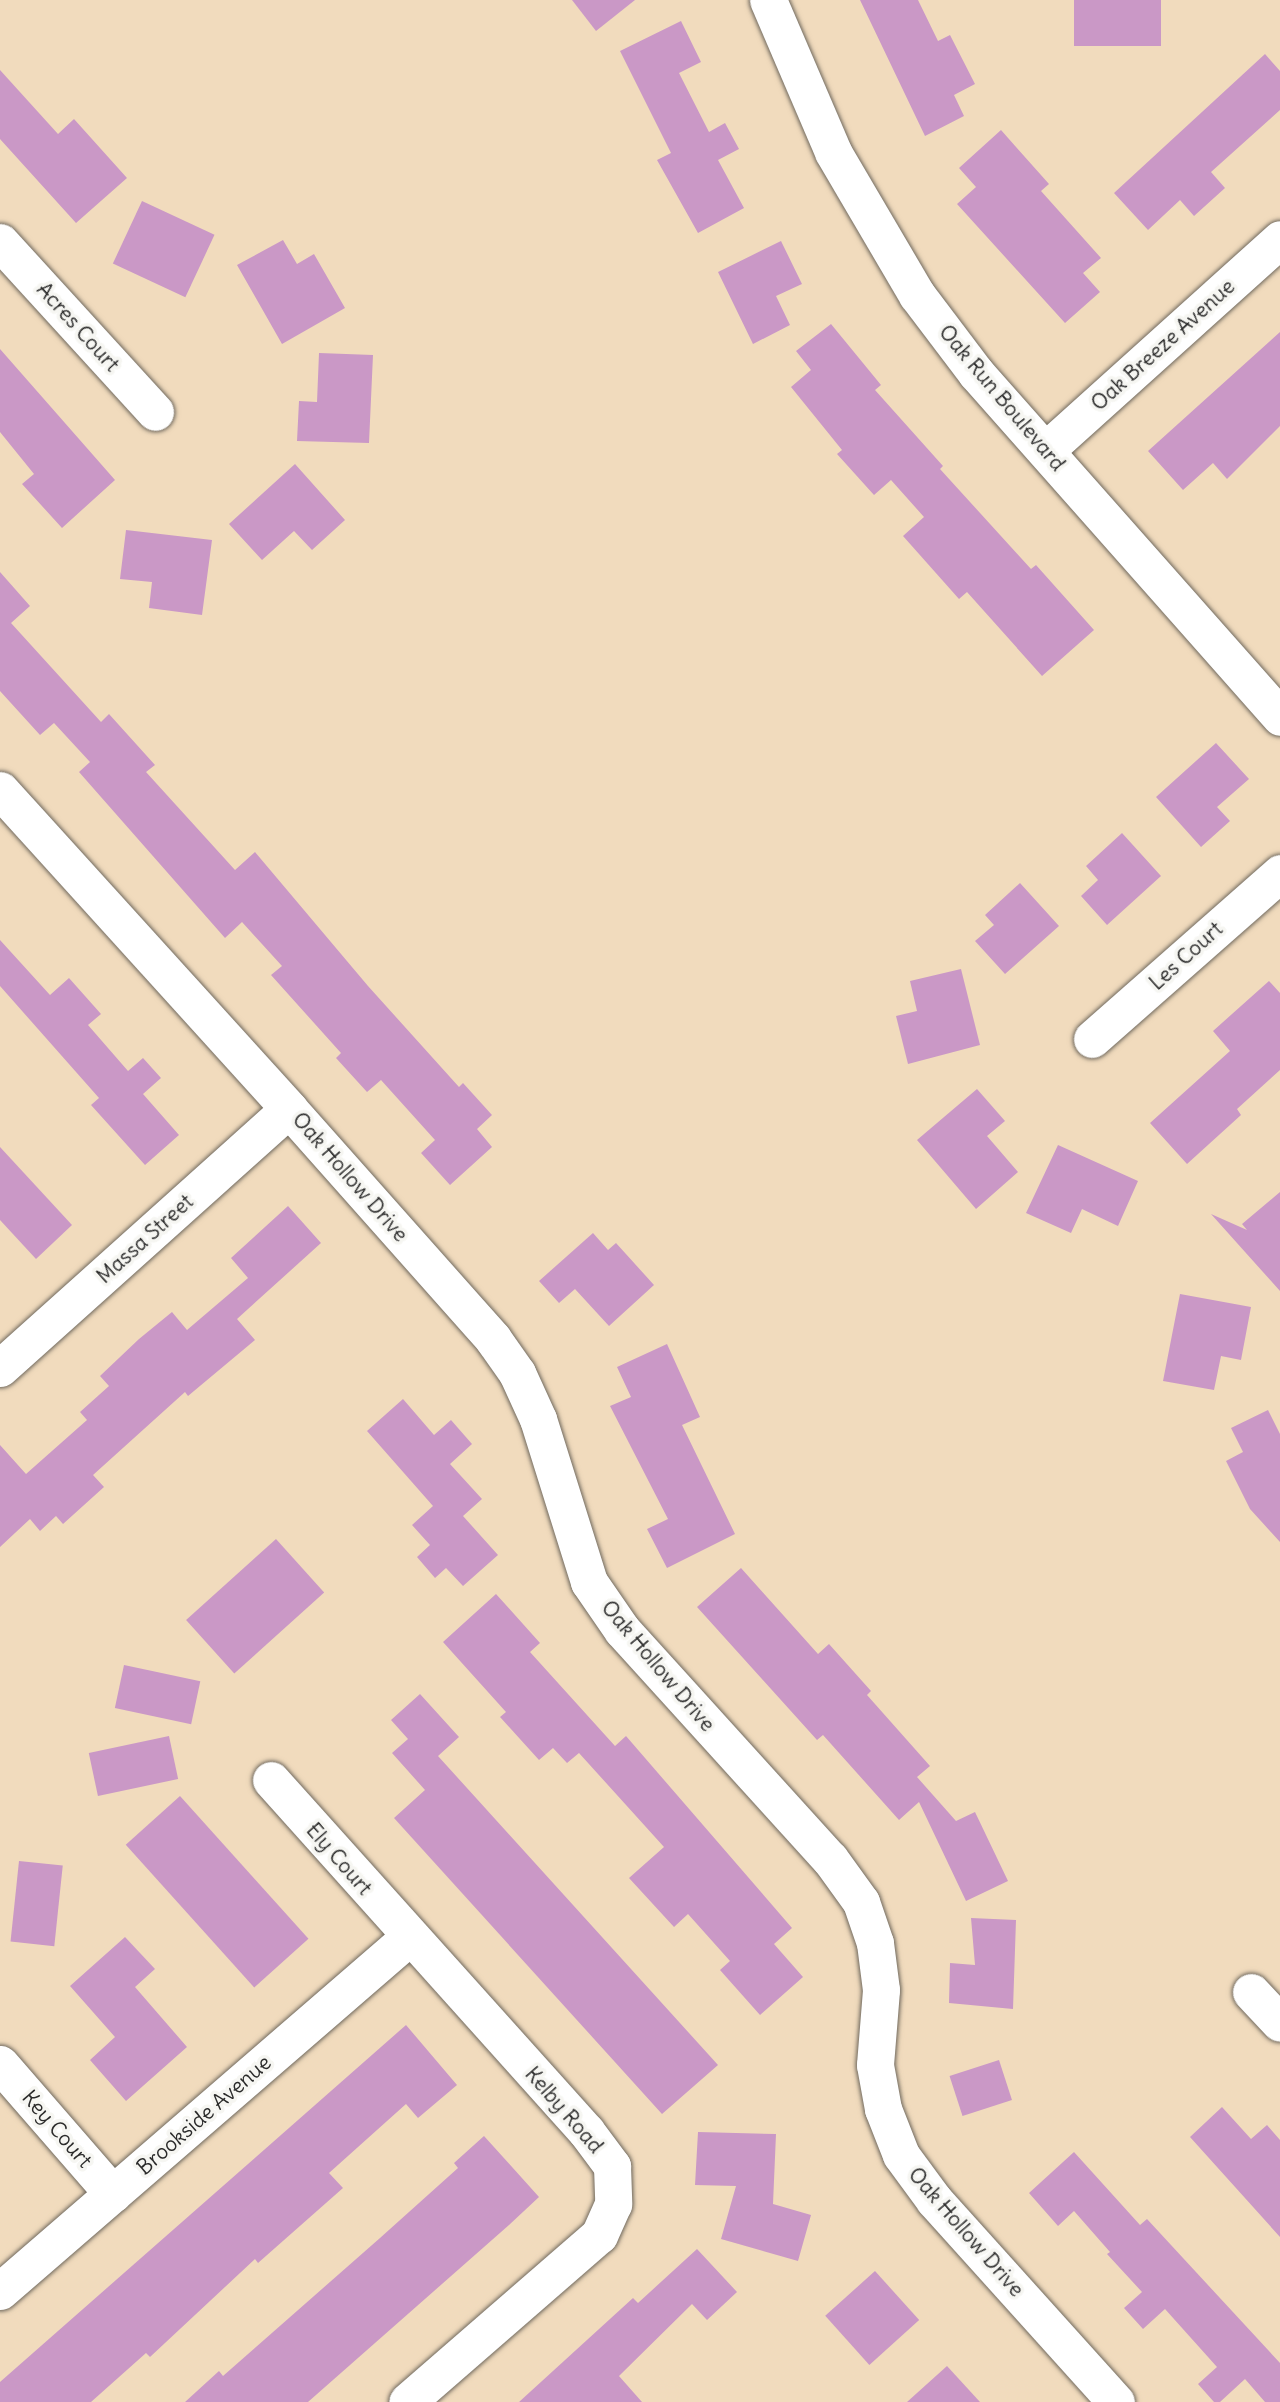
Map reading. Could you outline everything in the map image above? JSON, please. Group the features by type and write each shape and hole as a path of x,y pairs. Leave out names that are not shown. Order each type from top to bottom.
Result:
{"street":[{"name":"Oak Run Boulevard","path":"768,0 833,152 878,234 976,373 1280,717"},
{"name":"Oak Breeze Avenue","path":"1046,450 1280,239"},
{"name":"Acres Court","path":"0,242 155,412"},
{"name":"Oak Hollow Drive","path":"0,790 289,1108 493,1339 517,1373 538,1419 589,1582 622,1630 830,1859 861,1902 875,1943 881,1990 876,2065 883,2109 901,2155 934,2200 1116,2402"},
{"name":"Les Court","path":"1093,1039 1280,873"},
{"name":"Massa Street","path":"7,1349 289,1108"},
{"name":"Ely Court","path":"271,1780 408,1938"},
{"name":"Brookside Avenue","path":"0,2291 408,1938"},
{"name":"Kelby Road","path":"407,2402 599,2235 613,2204 612,2166 586,2131 408,1938"},
{"path":"1251,1992 1280,2023"},
{"name":"Key Court","path":"0,2064 113,2194"}],"building":[{"path":"572,0 635,0 596,31"},
{"path":"860,0 918,0 938,41 950,35 975,84 954,95 964,116 925,136"},
{"path":"1074,0 1161,0 1161,46 1074,46"},
{"path":"681,21 701,62 679,73 709,132 725,123 739,149 718,160 744,208 698,233 657,160 671,153 620,51"},
{"path":"1265,54 1280,71 1280,110 1211,172 1225,188 1194,216 1180,200 1148,230 1114,193"},
{"path":"0,70 58,134 74,119 127,178 76,223 0,139"},
{"path":"1001,130 1049,184 1041,191 1101,258 1083,273 1100,292 1065,323 957,204 976,187 959,168"},
{"path":"142,201 215,235 185,297 113,264"},
{"path":"283,240 297,264 314,254 345,308 282,344 237,265"},
{"path":"781,241 802,284 776,296 790,325 753,344 718,272"},
{"path":"831,324 881,385 875,390 943,466 940,469 1031,569 1036,565 1094,630 1042,676 967,592 959,599 903,536 924,517 891,480 874,495 837,454 842,450 791,387 811,370 796,351"},
{"path":"1280,332 1280,426 1227,479 1213,463 1183,490 1148,451"},
{"path":"0,349 115,480 62,528 22,484 34,474 0,432"},
{"path":"319,353 373,355 369,443 297,441 299,401 317,402"},
{"path":"295,464 345,520 312,550 294,531 262,560 229,524"},
{"path":"126,530 212,540 202,615 149,608 152,582 120,579"},
{"path":"0,572 30,606 11,623 101,722 109,714 155,765 146,772 235,870 255,852 368,986 459,1087 463,1083 492,1115 477,1129 492,1147 450,1185 421,1153 435,1140 381,1080 367,1092 336,1058 341,1053 271,975 282,966 242,922 225,938 79,772 90,762 54,723 40,735 0,691"},
{"path":"1216,743 1249,779 1217,807 1230,821 1201,847 1156,797"},
{"path":"1122,833 1161,876 1107,925 1081,896 1098,880 1086,866"},
{"path":"1020,883 1059,926 1005,974 975,941 994,925 985,915"},
{"path":"0,940 50,995 69,978 101,1014 88,1025 128,1071 143,1058 161,1078 143,1094 179,1135 145,1165 91,1105 99,1098 0,986"},
{"path":"961,969 980,1045 908,1064 896,1016 917,1011 910,981"},
{"path":"1269,981 1280,993 1280,1070 1237,1109 1241,1115 1187,1164 1150,1123 1230,1051 1213,1031"},
{"path":"977,1089 1005,1121 987,1136 1018,1172 976,1209 917,1140"},
{"path":"1058,1145 1138,1181 1118,1226 1082,1209 1071,1233 1026,1213"},
{"path":"0,1147 72,1225 36,1259 0,1220"},
{"path":"1280,1192 1280,1291 1211,1214 1247,1230 1242,1224"},
{"path":"288,1206 321,1243 237,1319 255,1340 188,1396 185,1392 93,1475 104,1487 63,1524 56,1516 40,1531 30,1519 0,1547 0,1445 26,1474 87,1420 80,1412 109,1386 100,1376 139,1339 172,1312 187,1330 248,1278 231,1258"},
{"path":"593,1233 608,1250 616,1243 654,1285 609,1326 575,1289 559,1303 539,1281"},
{"path":"1180,1294 1251,1307 1241,1360 1221,1356 1214,1390 1163,1381"},
{"path":"667,1344 700,1417 682,1425 735,1534 667,1568 647,1529 668,1519 610,1406 631,1397 617,1367"},
{"path":"403,1399 434,1435 451,1420 472,1444 450,1464 482,1499 463,1516 498,1555 463,1586 446,1568 435,1578 417,1557 430,1545 412,1525 433,1506 367,1431"},
{"path":"1268,1410 1280,1434 1280,1542 1250,1509 1226,1461 1243,1452 1231,1428"},
{"path":"276,1539 324,1593 234,1673 186,1620"},
{"path":"741,1568 818,1654 829,1644 871,1691 867,1695 930,1766 917,1777 956,1821 975,1812 1008,1881 966,1901 919,1802 899,1820 823,1735 817,1740 697,1607"},
{"path":"496,1594 540,1643 530,1652 615,1746 626,1736 792,1928 774,1944 803,1977 760,2015 720,1970 730,1961 688,1914 674,1927 629,1878 664,1847 579,1753 567,1763 553,1748 539,1760 500,1717 506,1712 443,1642"},
{"path":"124,1665 200,1681 191,1724 115,1708"},
{"path":"420,1694 459,1737 438,1756 718,2065 662,2114 394,1818 425,1790 392,1753 408,1739 391,1720"},
{"path":"169,1736 178,1779 98,1796 89,1753"},
{"path":"180,1796 308,1939 254,1988 126,1845"},
{"path":"19,1861 63,1866 54,1946 11,1942"},
{"path":"971,1918 1016,1920 1013,2009 949,2003 950,1963 975,1965"},
{"path":"125,1937 155,1969 135,1987 187,2047 126,2101 90,2060 115,2037 70,1986"},
{"path":"406,2025 457,2085 418,2118 406,2104 329,2173 343,2188 258,2263 255,2259 150,2357 146,2353 91,2402 0,2402 0,2382"},
{"path":"999,2060 1012,2100 963,2116 950,2076"},
{"path":"1222,2107 1251,2139 1267,2125 1280,2140 1280,2237 1190,2137"},
{"path":"698,2132 776,2134 773,2204 811,2215 798,2261 721,2239 736,2186 695,2185"},
{"path":"484,2136 539,2197 509,2225 308,2402 185,2402 219,2371 223,2376 380,2238 458,2168 454,2163"},
{"path":"1074,2152 1140,2225 1147,2219 1280,2363 1280,2402 1265,2402 1245,2379 1220,2402 1214,2402 1198,2384 1217,2367 1165,2309 1143,2329 1124,2308 1142,2292 1107,2254 1110,2252 1074,2211 1058,2226 1029,2193"},
{"path":"697,2249 737,2292 707,2320 692,2304 619,2376 642,2402 519,2402 633,2298 638,2303"},
{"path":"875,2271 919,2320 869,2365 825,2316"},
{"path":"947,2366 980,2402 907,2402"}]}
